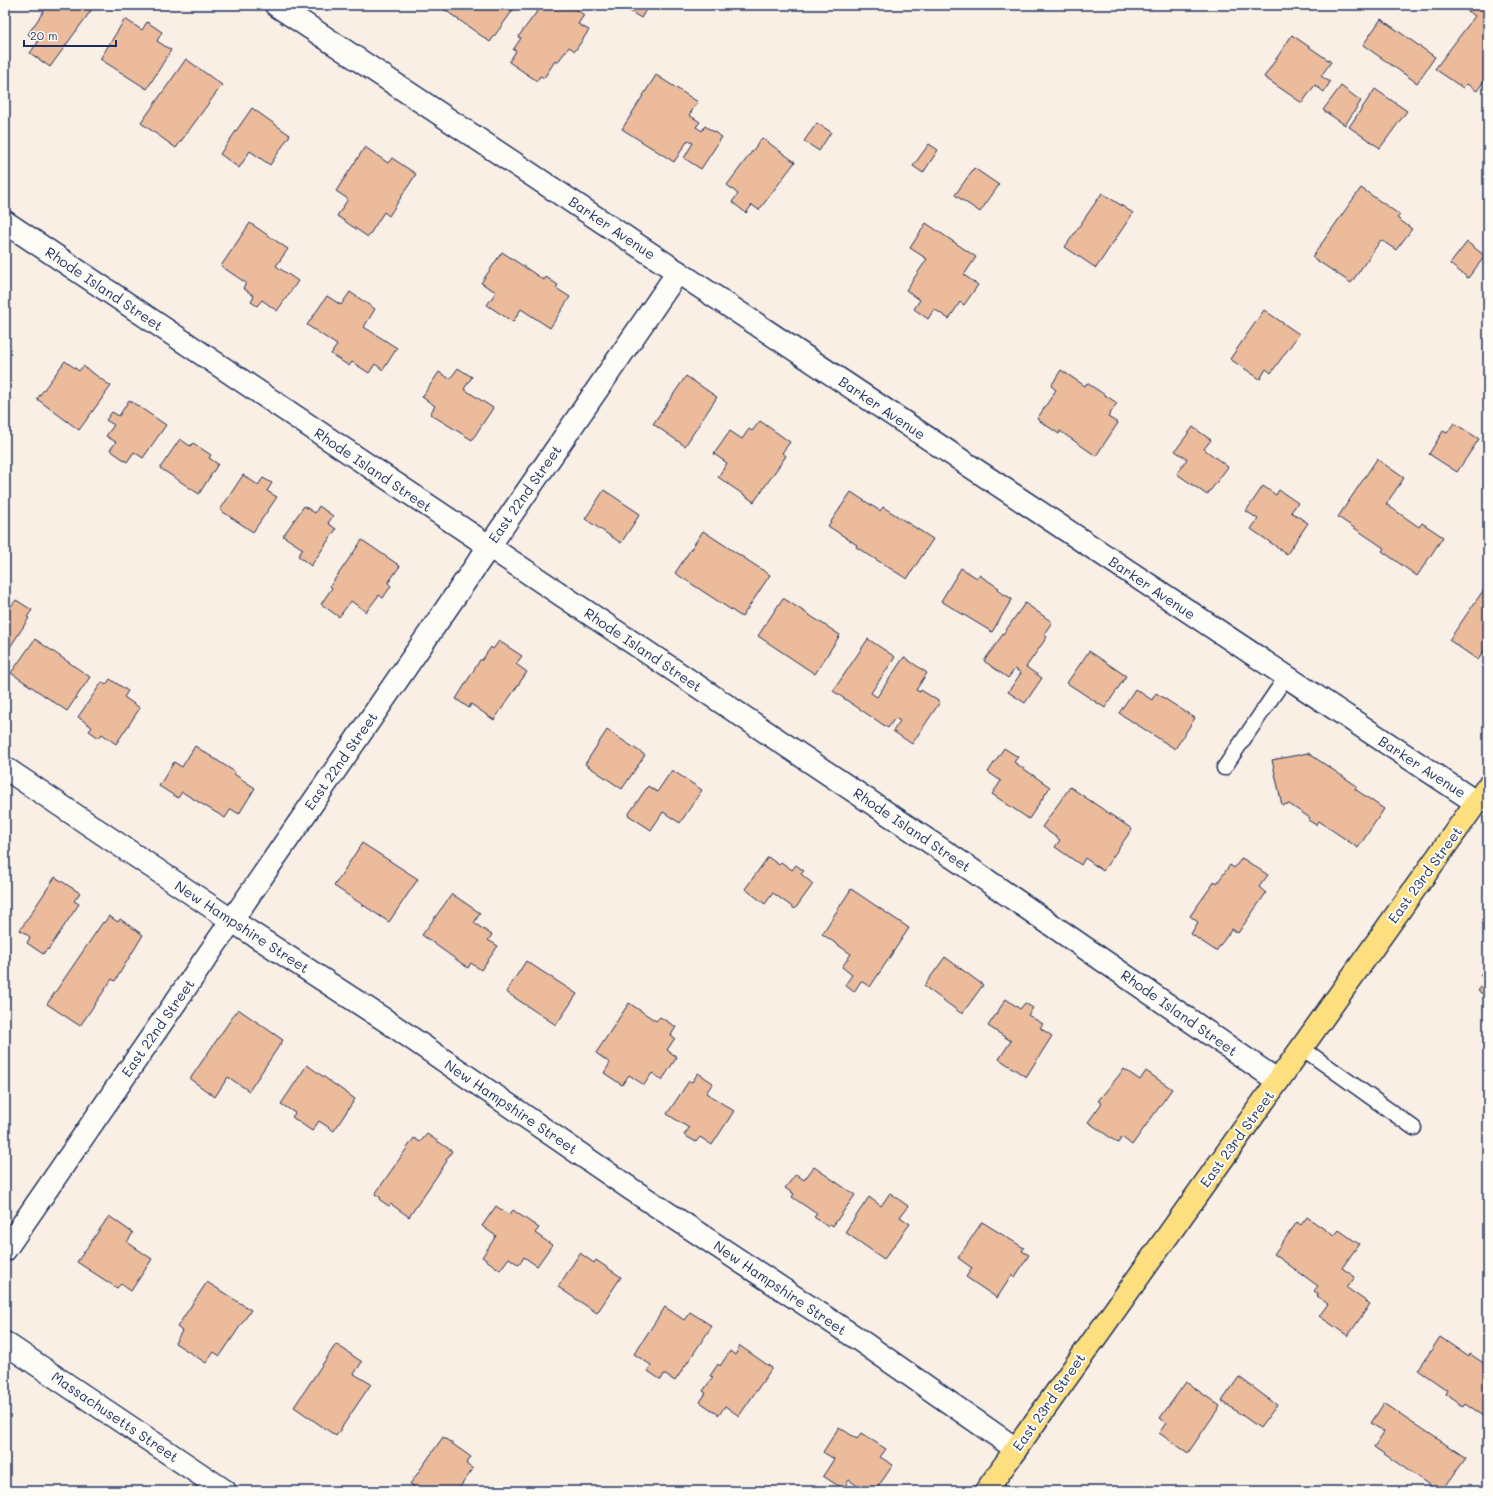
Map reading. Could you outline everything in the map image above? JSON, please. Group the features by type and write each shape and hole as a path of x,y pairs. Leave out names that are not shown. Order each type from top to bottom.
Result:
{"main road":[{"name":"East 23rd Street","path":"986,1491 1278,1081 1484,800"}],"street":[{"name":"Barker Avenue","path":"279,6 1286,677 1484,800"},
{"name":"Rhode Island Street","path":"5,222 966,866 1278,1081"},
{"name":"East 22nd Street","path":"5,1250 678,272"},
{"name":"New Hampshire Street","path":"5,768 231,920 385,1020 631,1189 854,1337 1016,1449"},
{"name":"Massachusetts Street","path":"5,1343 225,1491"}],"lane":[{"path":"1224,768 1286,677"},
{"path":"1302,1048 1414,1128"}],"building":[{"path":"48,5 95,5 50,67 30,53 38,42 28,34"},
{"path":"438,5 514,5 516,6 490,42"},
{"path":"542,5 570,5 584,15 578,24 589,30 575,51 569,47 557,63 555,61 544,78 540,76 537,81 509,62 516,51 513,50 521,38 518,37"},
{"path":"620,5 649,5 641,18"},
{"path":"1467,5 1488,5 1488,75 1477,91 1467,84 1463,88 1435,69 1475,16 1465,9"},
{"path":"125,19 142,30 147,22 162,32 157,41 171,50 147,89 100,59"},
{"path":"1381,19 1435,57 1417,83 1363,45"},
{"path":"1292,35 1331,62 1321,76 1330,82 1324,92 1315,85 1302,103 1264,77"},
{"path":"186,59 222,85 176,148 141,123"},
{"path":"656,75 698,102 689,115 700,122 696,127 702,131 705,126 722,137 701,169 684,158 693,143 688,140 674,162 622,129"},
{"path":"1341,86 1361,101 1345,125 1323,110"},
{"path":"1375,89 1407,111 1380,148 1349,127"},
{"path":"252,108 290,135 270,165 250,151 239,168 220,154"},
{"path":"817,123 831,132 819,151 804,141"},
{"path":"762,138 795,162 759,210 752,205 746,213 732,202 738,194 727,185"},
{"path":"929,144 938,150 923,173 913,166"},
{"path":"365,147 388,163 392,158 416,174 389,216 384,212 368,237 337,216 348,199 336,191"},
{"path":"974,168 999,185 980,212 955,195"},
{"path":"1361,188 1400,215 1397,218 1412,229 1396,250 1381,240 1351,283 1312,257"},
{"path":"1102,193 1133,213 1096,268 1065,247"},
{"path":"250,223 288,249 276,266 298,281 277,311 262,300 257,306 251,302 254,296 243,288 246,283 221,266"},
{"path":"926,223 976,257 964,275 978,285 964,305 960,302 949,319 934,309 928,319 914,309 920,300 906,290 927,259 910,248"},
{"path":"1467,242 1485,256 1468,278 1450,264"},
{"path":"502,252 544,280 546,277 558,285 556,288 570,297 550,328 521,309 513,322 487,305 496,292 481,283"},
{"path":"350,292 375,309 364,327 397,348 383,370 375,364 369,373 352,362 349,366 331,354 337,345 307,325 327,296 341,305"},
{"path":"1264,310 1299,334 1271,373 1266,369 1260,379 1230,359"},
{"path":"65,361 79,371 83,366 111,386 79,430 37,399"},
{"path":"458,368 472,377 464,389 493,408 472,440 430,414 435,406 422,397 439,372 450,379"},
{"path":"1061,370 1085,386 1087,383 1117,403 1108,417 1118,423 1096,456 1060,431 1059,434 1037,419 1056,390 1051,386"},
{"path":"686,376 717,397 685,446 653,424"},
{"path":"129,400 166,425 143,458 134,452 127,462 110,450 116,442 106,436 114,425 106,420 112,412 119,416"},
{"path":"760,421 790,442 782,453 786,456 754,502 718,477 727,463 714,454 730,431 742,439 749,429 752,431"},
{"path":"1454,423 1479,439 1457,472 1429,454 1443,431 1447,433"},
{"path":"1193,427 1211,440 1204,449 1228,467 1207,495 1177,474 1187,459 1175,451"},
{"path":"180,439 190,446 193,443 211,455 209,458 218,464 199,494 160,468"},
{"path":"1377,459 1404,478 1386,504 1419,527 1422,523 1443,537 1417,576 1382,551 1384,548 1338,517"},
{"path":"243,475 258,485 263,478 272,483 267,491 277,497 253,532 220,510"},
{"path":"1263,486 1276,495 1279,490 1298,503 1291,512 1308,523 1287,554 1251,529 1258,519 1246,511"},
{"path":"604,490 640,514 621,543 585,519"},
{"path":"851,492 880,511 883,507 933,539 907,579 856,547 857,545 828,526"},
{"path":"304,506 315,513 319,506 333,516 328,523 336,529 311,566 298,556 303,549 283,536"},
{"path":"703,531 770,575 742,617 675,573"},
{"path":"362,540 400,566 388,583 391,586 383,598 379,595 366,612 351,601 339,617 321,604 332,588 330,586"},
{"path":"961,568 977,578 979,575 999,588 997,590 1012,599 992,632 941,601"},
{"path":"1487,585 1488,645 1478,660 1449,640"},
{"path":"783,598 840,635 815,674 758,636"},
{"path":"16,600 32,610 27,617 29,618 5,655 5,602 11,606"},
{"path":"1025,603 1052,622 1044,634 1047,637 1026,667 1042,678 1025,703 1008,692 1021,673 1015,669 1008,678 984,661"},
{"path":"35,639 90,677 67,711 11,673"},
{"path":"868,639 895,657 871,693 877,697 904,657 927,673 916,690 920,692 921,690 940,702 912,744 893,731 900,721 895,718 888,728 833,691"},
{"path":"499,641 522,656 516,664 527,672 494,720 471,704 469,708 456,699 480,660 482,660 491,647 493,649"},
{"path":"1089,651 1126,676 1105,708 1067,683"},
{"path":"110,679 128,691 124,697 140,708 116,744 102,734 99,738 89,731 92,727 78,717 102,682 106,685"},
{"path":"1135,689 1152,700 1156,693 1195,718 1175,749 1119,713"},
{"path":"607,730 645,755 622,789 585,764"},
{"path":"195,746 235,772 234,774 255,788 239,814 231,809 225,818 182,792 178,798 159,786 174,762 182,767"},
{"path":"1004,748 1018,757 1014,762 1050,787 1029,819 992,794 1001,781 988,772"},
{"path":"1308,753 1357,786 1355,789 1384,809 1358,848 1319,821 1316,825 1308,820 1310,818 1289,804 1282,805 1272,760"},
{"path":"672,770 702,790 680,823 663,812 651,830 628,815 648,786 657,792"},
{"path":"1070,787 1132,829 1103,871 1085,858 1081,865 1055,847 1060,840 1042,827"},
{"path":"362,843 418,879 389,922 334,886"},
{"path":"768,857 779,865 781,862 792,870 796,865 804,871 801,874 813,884 795,909 773,893 765,904 745,889"},
{"path":"1242,858 1268,875 1259,887 1266,893 1238,933 1232,929 1216,951 1191,934 1198,922 1190,916 1215,881 1217,883 1230,865 1234,868"},
{"path":"55,877 80,893 74,901 79,904 48,950 47,949 43,954 27,943 30,937 20,930"},
{"path":"851,889 909,928 870,987 861,981 854,992 845,985 852,975 842,967 851,954 822,934"},
{"path":"452,894 480,913 474,923 492,935 488,940 498,946 481,970 471,963 468,968 422,935"},
{"path":"109,916 118,922 120,919 143,935 115,981 112,979 80,1026 47,1004 103,922 104,923"},
{"path":"945,957 983,985 962,1014 924,986"},
{"path":"526,961 577,994 556,1025 506,992"},
{"path":"1488,965 1488,997 1478,991 1486,980 1480,975"},
{"path":"1006,999 1020,1009 1025,1003 1033,1008 1028,1015 1043,1024 1040,1028 1052,1036 1026,1077 999,1059 1011,1041 988,1026"},
{"path":"629,1003 656,1021 660,1017 676,1027 671,1035 675,1038 667,1050 677,1057 662,1080 652,1073 644,1085 629,1075 622,1085 604,1073 610,1063 596,1053"},
{"path":"238,1009 283,1040 249,1091 228,1077 215,1097 190,1079"},
{"path":"307,1065 355,1099 334,1131 319,1121 312,1131 292,1117 295,1113 281,1104"},
{"path":"1124,1069 1140,1080 1146,1071 1172,1089 1132,1145 1122,1137 1118,1143 1088,1122 1102,1103 1098,1101"},
{"path":"698,1073 713,1083 706,1093 734,1111 712,1145 700,1137 696,1142 684,1135 689,1128 667,1114 689,1081 692,1082"},
{"path":"427,1134 452,1151 446,1160 447,1161 409,1217 391,1204 389,1206 380,1200 381,1198 375,1194 414,1138 420,1142"},
{"path":"814,1167 855,1195 833,1226 830,1224 828,1227 814,1217 817,1214 792,1197 794,1194 785,1188 796,1174 804,1180"},
{"path":"890,1193 908,1206 900,1217 910,1224 884,1259 845,1232 869,1197 881,1206"},
{"path":"496,1206 509,1215 513,1210 539,1228 535,1233 552,1245 537,1266 524,1257 519,1265 509,1258 500,1270 482,1257 496,1236 482,1226"},
{"path":"109,1216 133,1233 127,1242 152,1259 131,1291 121,1284 117,1288 77,1262"},
{"path":"1307,1217 1334,1236 1339,1230 1359,1244 1342,1268 1355,1277 1347,1288 1370,1304 1348,1336 1319,1316 1328,1304 1317,1296 1318,1294 1314,1291 1318,1286 1274,1254 1297,1222 1301,1225"},
{"path":"982,1222 1024,1248 1022,1251 1029,1255 1015,1277 1012,1275 997,1298 966,1277 972,1268 958,1258"},
{"path":"580,1253 594,1263 596,1260 621,1277 597,1313 558,1287"},
{"path":"207,1282 251,1310 220,1356 214,1352 206,1363 175,1343 182,1331 177,1327"},
{"path":"665,1307 684,1320 690,1312 712,1326 675,1381 664,1374 661,1380 648,1371 651,1365 634,1354"},
{"path":"1440,1337 1469,1357 1470,1354 1488,1366 1488,1419 1465,1403 1463,1406 1445,1394 1447,1390 1418,1370"},
{"path":"336,1344 362,1362 354,1374 371,1384 336,1436 294,1407"},
{"path":"740,1346 772,1368 739,1416 725,1406 719,1415 700,1402 706,1393 703,1391 713,1377 710,1376 718,1364 720,1366 730,1351 735,1355"},
{"path":"1239,1377 1277,1405 1260,1428 1222,1401"},
{"path":"1186,1382 1220,1406 1188,1453 1159,1433 1166,1423 1160,1418"},
{"path":"1384,1403 1466,1458 1442,1491 1438,1491 1374,1447 1384,1432 1371,1423"},
{"path":"839,1427 857,1439 861,1433 886,1449 880,1457 893,1465 875,1491 865,1491 849,1480 843,1489 823,1476 834,1459 823,1452"},
{"path":"443,1437 471,1457 466,1464 473,1469 457,1491 411,1491 414,1486 410,1484"}]}
